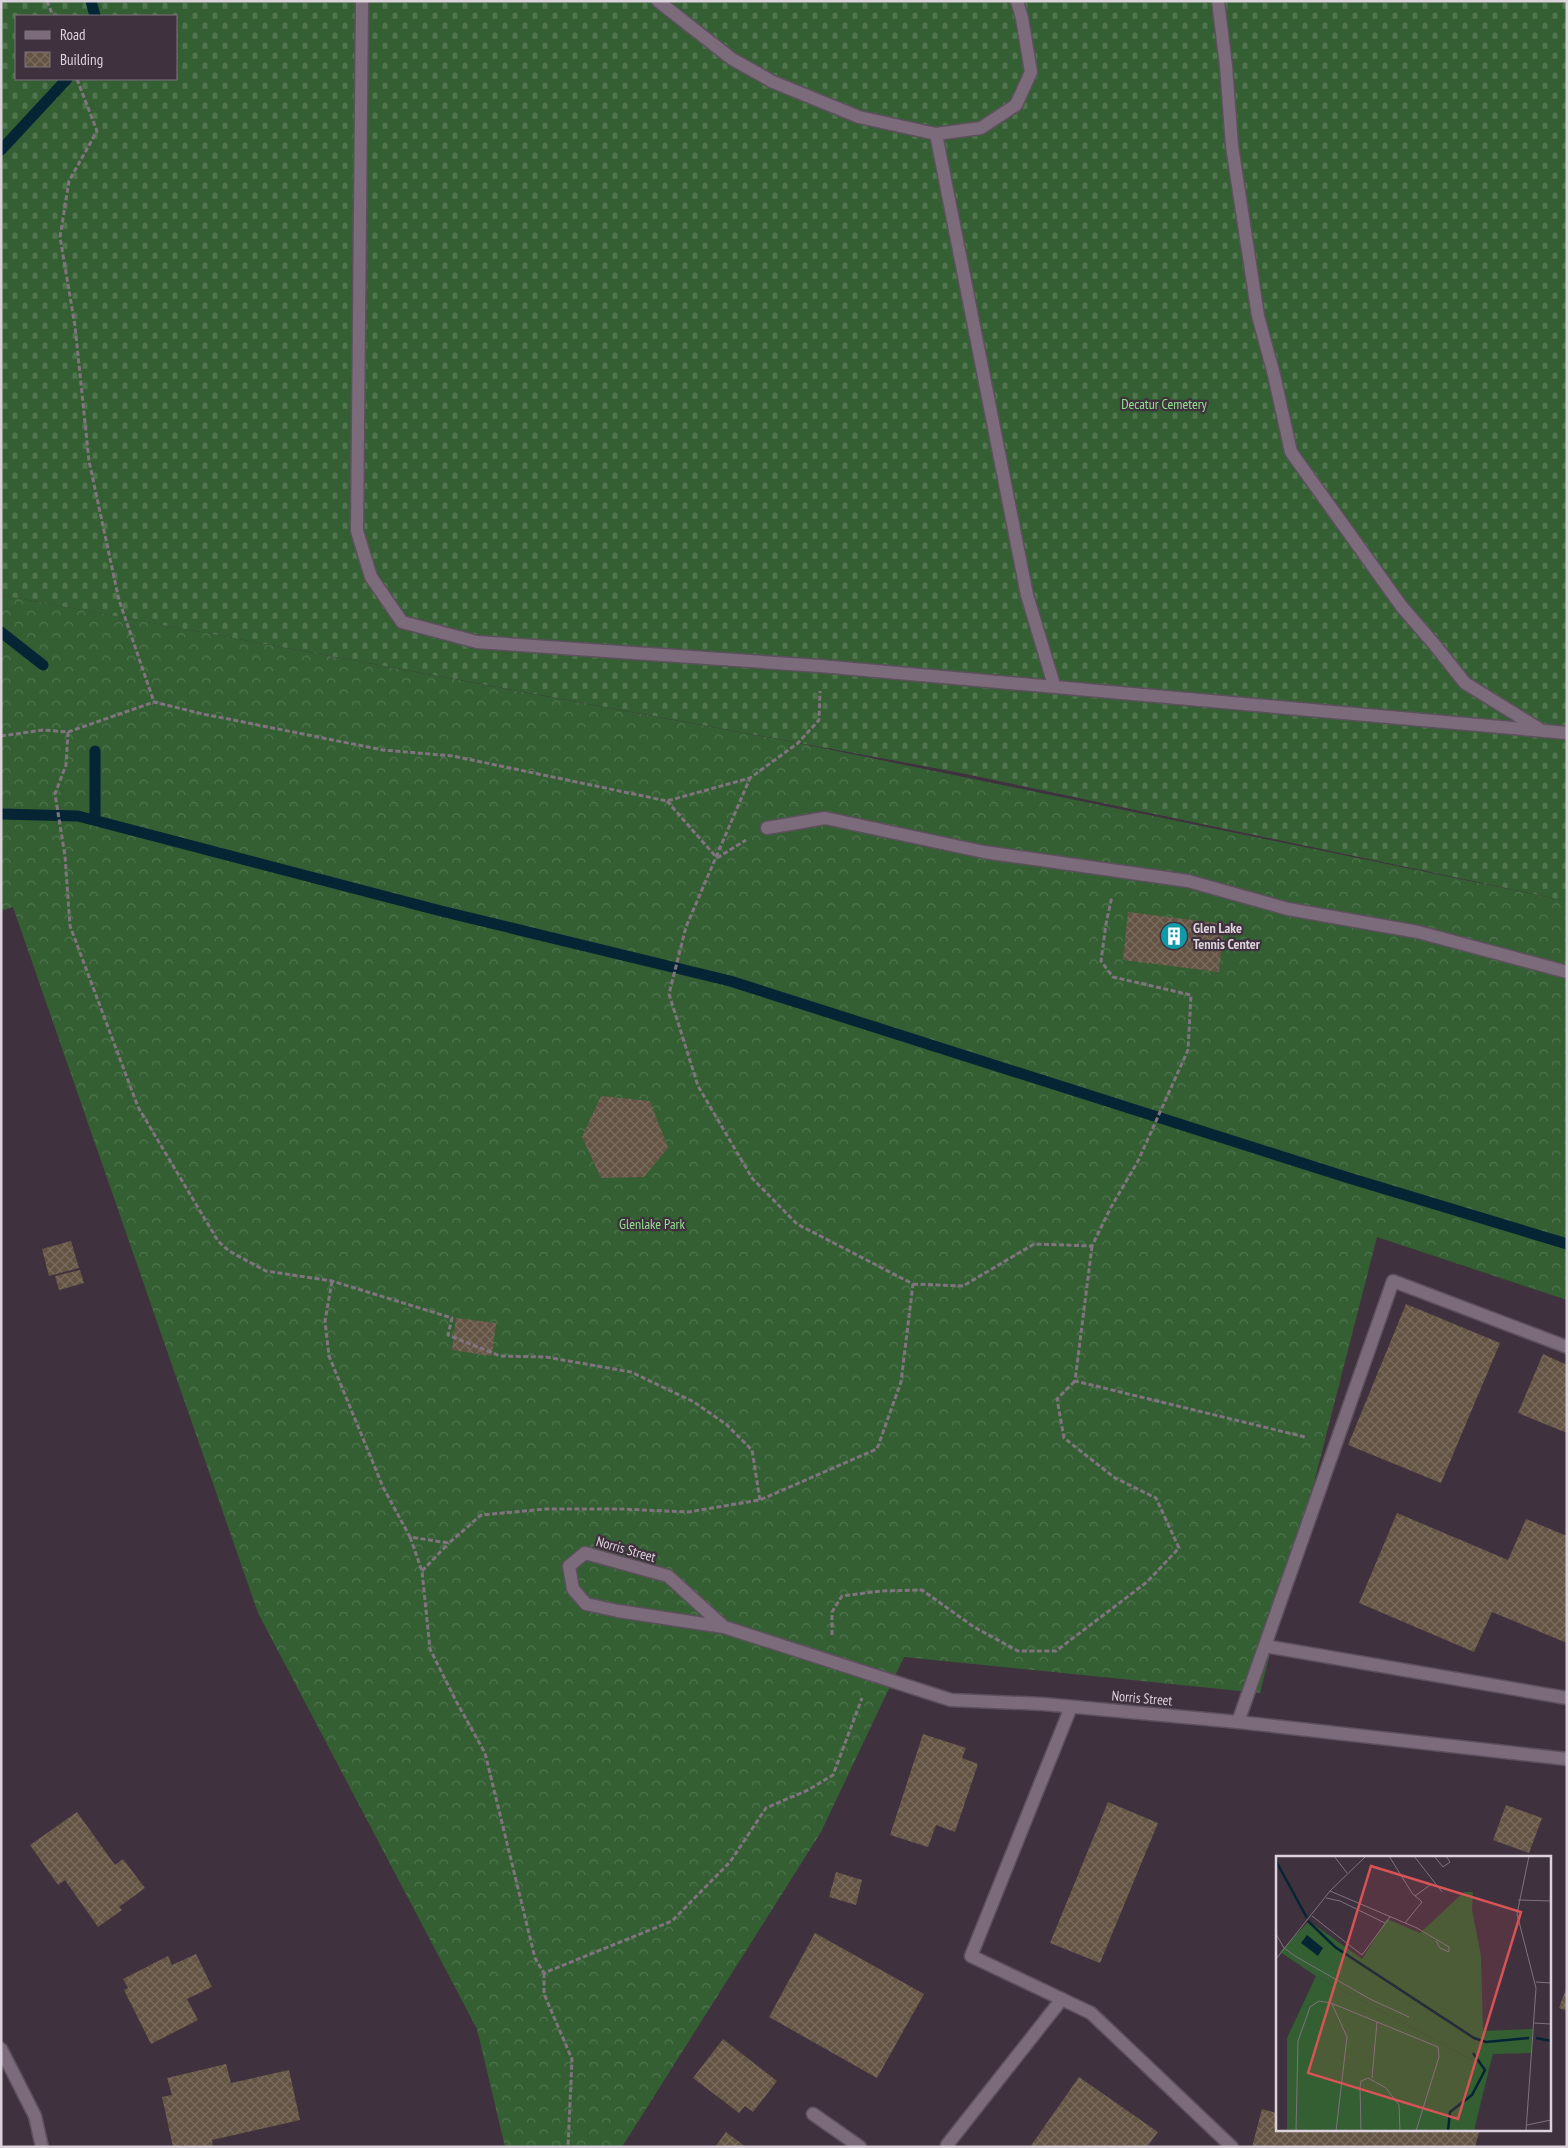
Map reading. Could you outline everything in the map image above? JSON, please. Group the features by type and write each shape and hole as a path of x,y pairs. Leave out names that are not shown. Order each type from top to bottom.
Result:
{"street":[{"path":"362,1 357,531 371,577 402,622 477,642 820,666 1054,685 1567,732"},
{"path":"658,1 732,59 773,82 859,117 936,134 981,128 1016,105 1031,72 1022,18 1017,1"},
{"path":"1218,1 1226,66 1232,146 1258,316 1274,375 1291,452 1402,607 1465,683 1543,731"},
{"path":"936,134 1027,596 1054,685"},
{"path":"767,828 824,818 984,852 1118,872 1188,880 1288,909 1418,932 1567,972"},
{"path":"1238,1722 1393,1281 1567,1347"},
{"name":"Norris Street","path":"724,1627 668,1576 585,1552 569,1566 574,1589 586,1604 618,1611 724,1627 951,1700 1071,1707 1238,1722 1567,1759"},
{"path":"1265,1646 1567,1698"},
{"path":"1071,1707 971,1956 1091,2013 1232,2147"},
{"path":"947,2145 1062,1999"},
{"path":"1,2049 35,2116 42,2147"},
{"path":"813,2114 860,2147"}],"path":[{"path":"47,1 53,15"},
{"path":"77,80 97,131 69,181 60,237 75,326 89,460 119,600 154,702"},
{"path":"1,736 43,730 68,732 154,702 203,714 383,750 453,756 667,802 750,778 798,743 820,720 820,666"},
{"path":"68,732 66,765 55,794 65,856 70,926 138,1107 218,1242 229,1252 266,1271 332,1281 452,1318 448,1335 500,1356 546,1357 631,1372 694,1402 727,1425 752,1450 760,1500"},
{"path":"750,778 686,927 669,994 698,1086 752,1178 798,1224 913,1284 963,1286 1034,1244 1092,1246"},
{"path":"667,802 717,858"},
{"path":"717,858 767,828"},
{"path":"832,1662 832,1612 842,1596 881,1591 922,1590 974,1627 1018,1651 1056,1652 1147,1582 1179,1548 1156,1498 1114,1478 1064,1438 1057,1399 1075,1380 1092,1246 1150,1138 1188,1050 1191,995 1113,977 1101,961 1106,924 1118,872"},
{"path":"332,1281 325,1321 329,1356 382,1487 410,1537 422,1571 430,1649 485,1753 535,1958 544,1973 544,1994 572,2059 568,2147"},
{"path":"422,1571 449,1543 481,1515 546,1509 622,1509 688,1512 760,1500 877,1449 901,1382 913,1284"},
{"path":"1075,1380 1305,1437"},
{"path":"410,1537 449,1543"},
{"path":"544,1973 672,1921 730,1862 766,1808 808,1790 833,1775 871,1674"}],"green space":[{"name":"Decatur Cemetery","path":"1,1 1567,1 1567,901 956,772 1,595"},
{"name":"Glenlake Park","path":"1,595 798,743 1567,901 1567,1300 1377,1237 1260,1693 904,1657 821,1832 622,2147 505,2147 477,2029 258,1613 13,907 1,911"}],"building":[{"name":"Glen Lake Tennis Center","path":"1128,912 1224,924 1219,972 1123,960"},
{"path":"601,1096 650,1101 668,1148 644,1177 601,1178 582,1137"},
{"path":"71,1241 79,1268 49,1276 42,1249"},
{"path":"80,1270 84,1283 59,1290 55,1276"},
{"path":"1406,1304 1500,1343 1441,1483 1348,1445"},
{"path":"456,1318 496,1323 492,1356 452,1350"},
{"path":"1543,1354 1567,1365 1567,1433 1518,1413"},
{"path":"1397,1513 1508,1560 1526,1519 1567,1536 1567,1643 1492,1612 1474,1652 1359,1603"},
{"path":"923,1734 966,1748 962,1758 978,1764 955,1832 936,1825 928,1847 890,1835"},
{"path":"1108,1802 1158,1823 1100,1963 1050,1943"},
{"path":"1506,1805 1542,1818 1529,1853 1493,1840"},
{"path":"77,1812 115,1865 123,1859 145,1888 119,1907 122,1910 98,1927 65,1880 58,1885 30,1845"},
{"path":"836,1872 862,1880 856,1905 829,1897"},
{"path":"815,1933 924,1994 877,2078 769,2017"},
{"path":"196,1954 212,1987 187,1999 198,2020 151,2044 124,1990 128,1988 123,1979 168,1956 172,1965"},
{"path":"1567,1986 1567,2011 1559,2008"},
{"path":"723,2039 777,2081 753,2112 745,2106 739,2113 693,2078"},
{"path":"226,2064 231,2083 289,2070 300,2120 212,2140 213,2147 185,2147 184,2145 173,2147 162,2097 172,2095 167,2078"},
{"path":"1079,2077 1158,2132 1147,2147 1030,2147"},
{"path":"1262,2109 1276,2113 1276,2130 1480,2130 1475,2147 1252,2147"},
{"path":"726,2132 746,2147 715,2147"}],"waterway":[{"path":"91,1 95,15"},
{"path":"1,150 66,80"},
{"path":"1,632 43,665"},
{"path":"95,751 95,820"},
{"path":"1,814 78,816 441,911 730,981 1349,1178 1567,1244"}],"place":[{"name":"Glen Lake Tennis Center","path":"1174,936"}]}
